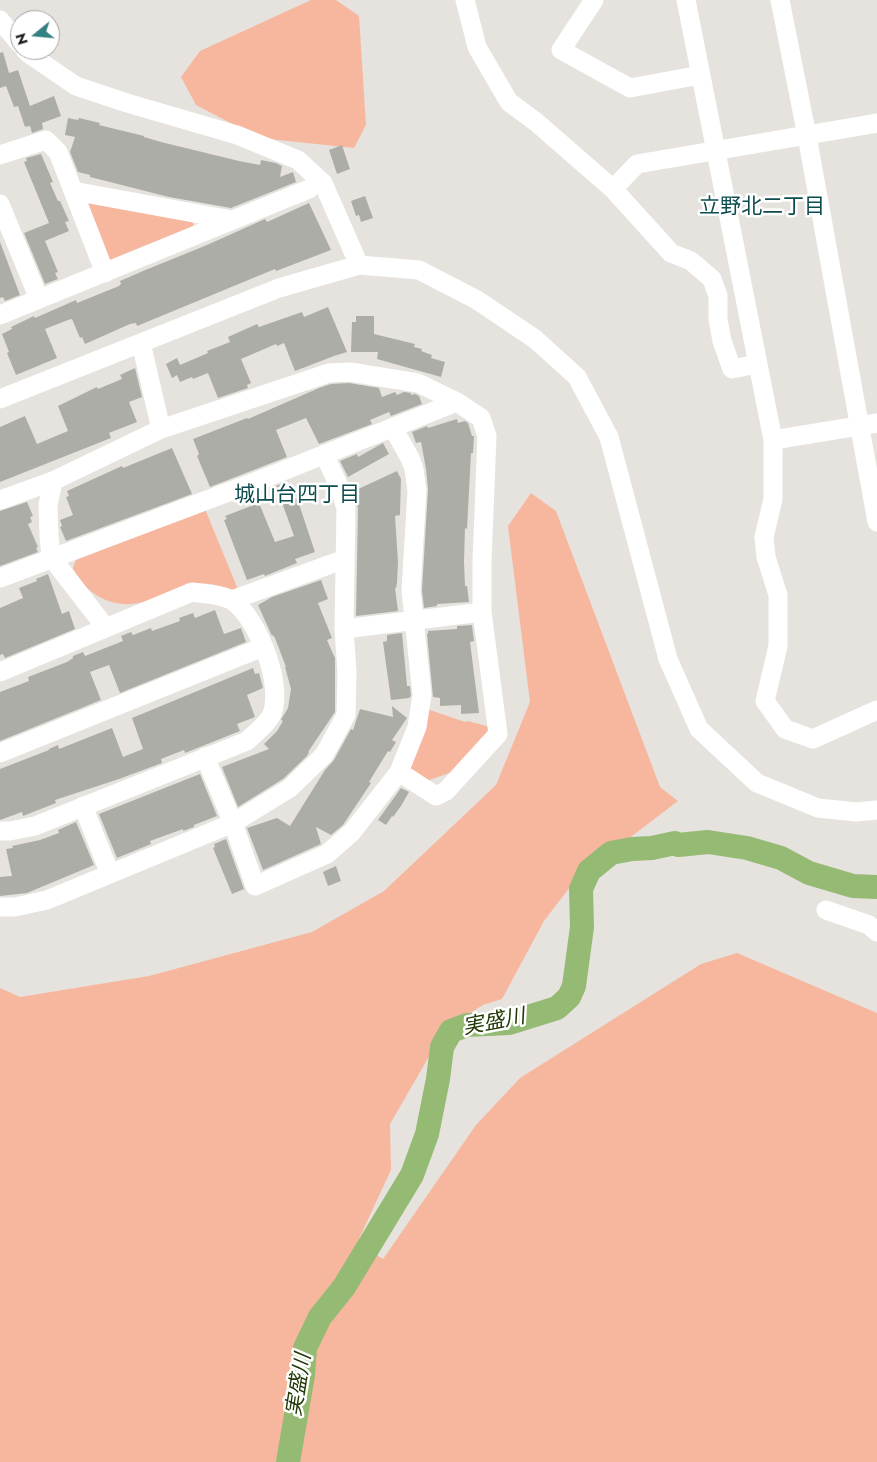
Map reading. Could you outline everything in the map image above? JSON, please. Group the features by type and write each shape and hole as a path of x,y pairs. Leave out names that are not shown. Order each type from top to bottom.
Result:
{"street":[{"path":"465,0 477,47 509,102 536,122 613,189 671,253 691,261 712,279 718,296 718,319 722,341 732,369 757,364"},
{"path":"594,0 561,50 630,88 700,75"},
{"path":"686,0 773,440 773,499 764,538 766,558 778,595 778,646 765,701 785,729 813,740 877,710"},
{"path":"780,0 869,425 877,522"},
{"path":"0,20 10,38"},
{"path":"38,60 76,86 237,135 298,160 323,183 359,265"},
{"path":"613,189 637,164 877,123"},
{"path":"0,156 46,140 58,152 104,273"},
{"path":"0,315 309,189"},
{"path":"73,191 232,220"},
{"path":"0,204 39,299"},
{"path":"0,399 279,288 359,265 419,270 476,300 535,338 577,377 609,437 668,659 699,729 757,783 818,808 856,812 877,810"},
{"path":"141,343 161,429"},
{"path":"0,500 53,481 161,429 329,373 350,372 418,383 457,402 481,418 487,436 482,612 498,734 446,791 436,796 399,772"},
{"path":"0,578 43,562 51,557 255,482 457,402"},
{"path":"773,440 869,425"},
{"path":"206,757 233,823 255,886 327,854 352,832 399,772 417,727 422,695 411,590 417,492 414,469 410,458 393,428"},
{"path":"0,907 15,907 47,900 233,823 290,788 324,754 346,715 347,672 344,629 346,509 340,488 324,454"},
{"path":"53,481 48,505 51,557 106,628"},
{"path":"232,600 345,559"},
{"path":"0,672 192,592 232,600 248,615 273,674 275,699 270,717 246,741 35,826 0,831"},
{"path":"344,629 482,612"},
{"path":"0,753 263,647"},
{"path":"83,806 110,874"},
{"path":"826,910 874,925"}],"shaded area":[{"path":"311,0 336,0 359,16 366,125 354,148 259,138 196,105 181,77 200,51"},
{"path":"93,194 192,220 195,231 117,262 107,259 85,203"},
{"path":"531,493 556,511 660,787 678,801 577,878 544,921 502,999 483,1005 445,1029 390,1124 391,1170 357,1243 383,1259 476,1125 520,1078 701,964 737,953 877,1013 877,1462 0,1462 0,988 20,997 149,976 312,932 384,891 496,785 530,702 508,526"},
{"path":"205,509 239,592 224,587 197,584 143,602 121,604 111,602 93,593 85,586 73,568 76,560"},
{"path":"427,709 465,722 468,721 490,727 491,732 452,772 427,781 409,770"}],"building":[{"path":"3,52 9,73 18,70 30,106 54,96 61,116 42,123 43,129 32,133 30,126 25,127 18,106 14,107 6,86 0,88 0,53"},
{"path":"68,118 78,120 79,118 100,123 99,125 161,142 239,161 260,165 261,160 276,163 282,166 280,177 293,172 296,182 231,208 169,197 90,177 90,175 78,172 70,152 75,137 65,135"},
{"path":"342,145 350,169 337,174 329,150"},
{"path":"41,154 53,182 50,183 69,221 65,222 69,231 45,241 58,272 55,273 58,279 45,284 24,233 49,223 24,162 27,161 26,158"},
{"path":"365,196 373,218 361,222 359,215 356,216 351,201"},
{"path":"309,203 331,250 276,271 275,269 137,326 136,323 130,324 85,344 82,337 80,338 72,319 45,329 57,358 16,375 2,334 12,329 11,327 76,300 77,303 119,286 121,284 120,281 265,219 267,222"},
{"path":"0,242 20,295 5,301 3,297 0,298"},
{"path":"328,307 347,352 295,371 284,343 277,346 276,344 241,359 251,383 247,385 248,388 218,398 208,373 180,382 177,375 172,378 166,364 177,358 180,365 208,353 207,351 230,342 228,337 257,324 259,327 302,312 304,317"},
{"path":"356,316 374,316 374,334 415,344 414,347 432,355 431,358 445,362 441,377 377,359 378,352 351,352 352,322 356,322"},
{"path":"135,368 142,397 129,402 137,422 109,433 111,438 0,482 0,427 25,416 37,444 68,431 58,406 97,387 98,389 122,379 120,375"},
{"path":"349,383 379,388 382,397 395,392 397,395 404,392 411,393 411,395 415,394 419,396 422,404 391,416 389,412 370,420 372,424 319,444 306,418 276,430 287,457 210,487 197,456 199,454 193,439 248,419 319,388 331,384"},
{"path":"457,419 458,423 465,421 468,423 472,436 474,436 473,453 471,453 467,529 465,528 465,586 467,586 469,602 437,604 437,606 424,608 422,590 428,489 421,442 416,443 412,432 427,426 428,428"},
{"path":"383,443 389,454 348,477 340,461 357,454 358,457"},
{"path":"172,448 192,494 66,541 60,527 62,526 60,520 73,515 66,497 69,496 67,491 122,466 123,468"},
{"path":"397,471 401,479 400,515 395,516 398,562 395,588 398,611 356,616 358,508 355,500 356,490"},
{"path":"287,482 294,500 297,498 315,552 295,559 297,563 265,576 264,574 247,580 224,520 227,519 225,516 259,503 275,542 294,536 276,486"},
{"path":"27,502 33,516 30,517 32,522 28,524 38,547 36,548 38,552 0,566 0,511"},
{"path":"48,574 62,614 69,611 75,629 5,658 3,654 0,655 0,608 23,598 19,588 37,581 36,579"},
{"path":"321,580 328,599 318,603 332,638 327,640 335,658 335,712 307,756 283,779 238,807 222,767 269,749 264,744 277,731 283,721 281,720 288,708 291,689 286,667 275,638 272,636 258,605 272,597"},
{"path":"215,610 224,634 241,628 246,642 120,693 109,665 90,672 101,700 0,741 0,692 29,681 28,677 67,662 73,656 83,652 85,656 123,641 121,636 131,632 133,635 151,628 152,631 180,621 179,618 193,613 195,618"},
{"path":"472,625 474,641 470,642 479,713 461,714 461,705 440,706 440,698 433,697 427,634 428,631 457,629 457,626"},
{"path":"402,633 407,686 410,686 411,696 409,698 391,700 383,642 387,641 387,635"},
{"path":"253,668 255,674 259,673 263,688 247,695 255,717 237,724 240,731 185,753 184,750 161,759 162,763 55,800 56,803 23,816 22,812 0,820 0,769 58,745 59,749 112,728 123,757 143,749 132,718"},
{"path":"392,706 407,718 392,740 396,742 390,752 388,751 369,782 371,783 343,825 331,835 316,827 321,844 263,870 247,828 277,818 290,826 325,770 334,760 351,729 353,730 360,709 393,717"},
{"path":"200,774 217,816 194,825 194,827 150,841 151,844 117,858 99,814"},
{"path":"401,788 409,792 386,825 378,820"},
{"path":"76,822 94,865 27,893 0,896 0,877 12,876 6,849 59,833 58,830"},
{"path":"226,839 244,889 232,894 213,848 215,847 214,844"},
{"path":"336,866 341,881 328,886 323,872"}],"waterway":[{"name":"実盛川","path":"288,1462 303,1375 305,1348 320,1317 344,1287 412,1175 427,1134 442,1047 451,1031 467,1025 509,1023 557,1008 569,997 574,986 582,927 581,889 589,871 611,853 675,843 678,845 708,842 747,848 781,858 809,873 853,886 877,887"}],"district":[{"name":"立野北二丁目","path":"762,208"},
{"name":"城山台四丁目","path":"297,496"}]}
